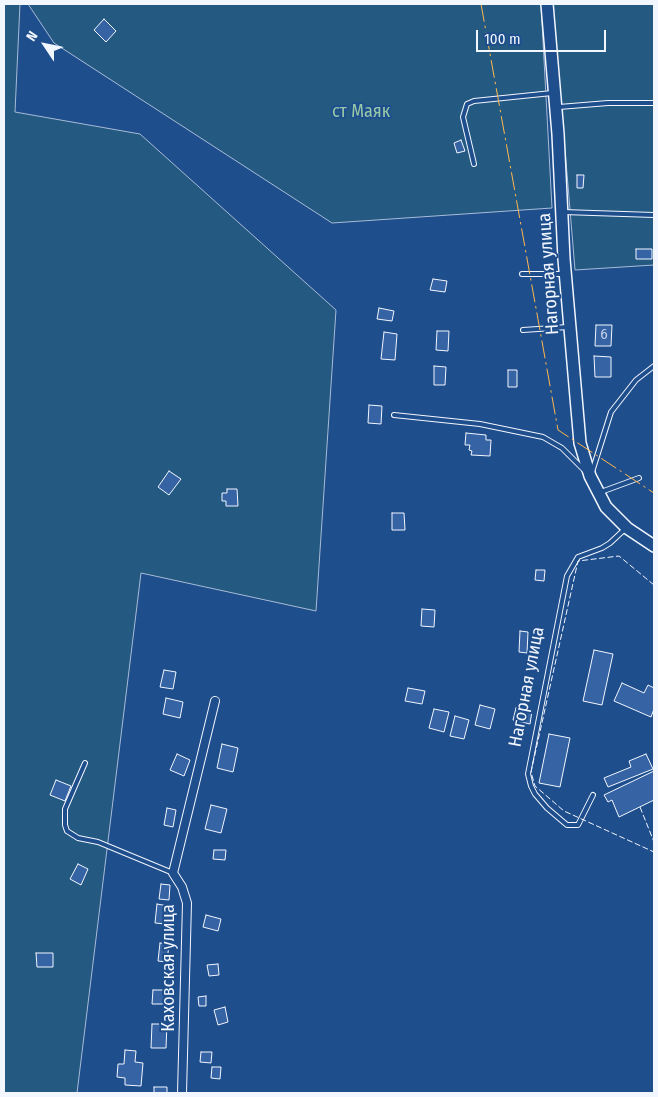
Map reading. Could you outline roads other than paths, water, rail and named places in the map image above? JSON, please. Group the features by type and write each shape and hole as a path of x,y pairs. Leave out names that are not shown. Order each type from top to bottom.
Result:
{"main road":[{"name":"Нагорная улица","path":"547,4 556,107 565,274 580,443 590,476 606,507 626,528 654,546"}],"street":[{"path":"173,873 215,701"},
{"name":"Каховская улица","path":"173,873 182,887 186,903 182,1093"}],"lane":[{"path":"474,164 463,117 467,104 474,101 555,93"},
{"path":"556,107 608,103 654,103"},
{"path":"563,212 654,214"},
{"path":"522,274 565,274"},
{"path":"523,330 570,327"},
{"path":"394,415 480,424 544,438 562,448 590,476 611,412 636,380 654,366"},
{"path":"598,493 639,478"},
{"name":"Нагорная улица","path":"594,795 578,825 568,825 547,808 535,794 528,774 567,576 578,557 602,548 626,528"},
{"path":"85,763 65,809 67,831 78,838 98,842 173,873"}],"park label":[{"name":"ст Маяк","path":"361,112"}]}
